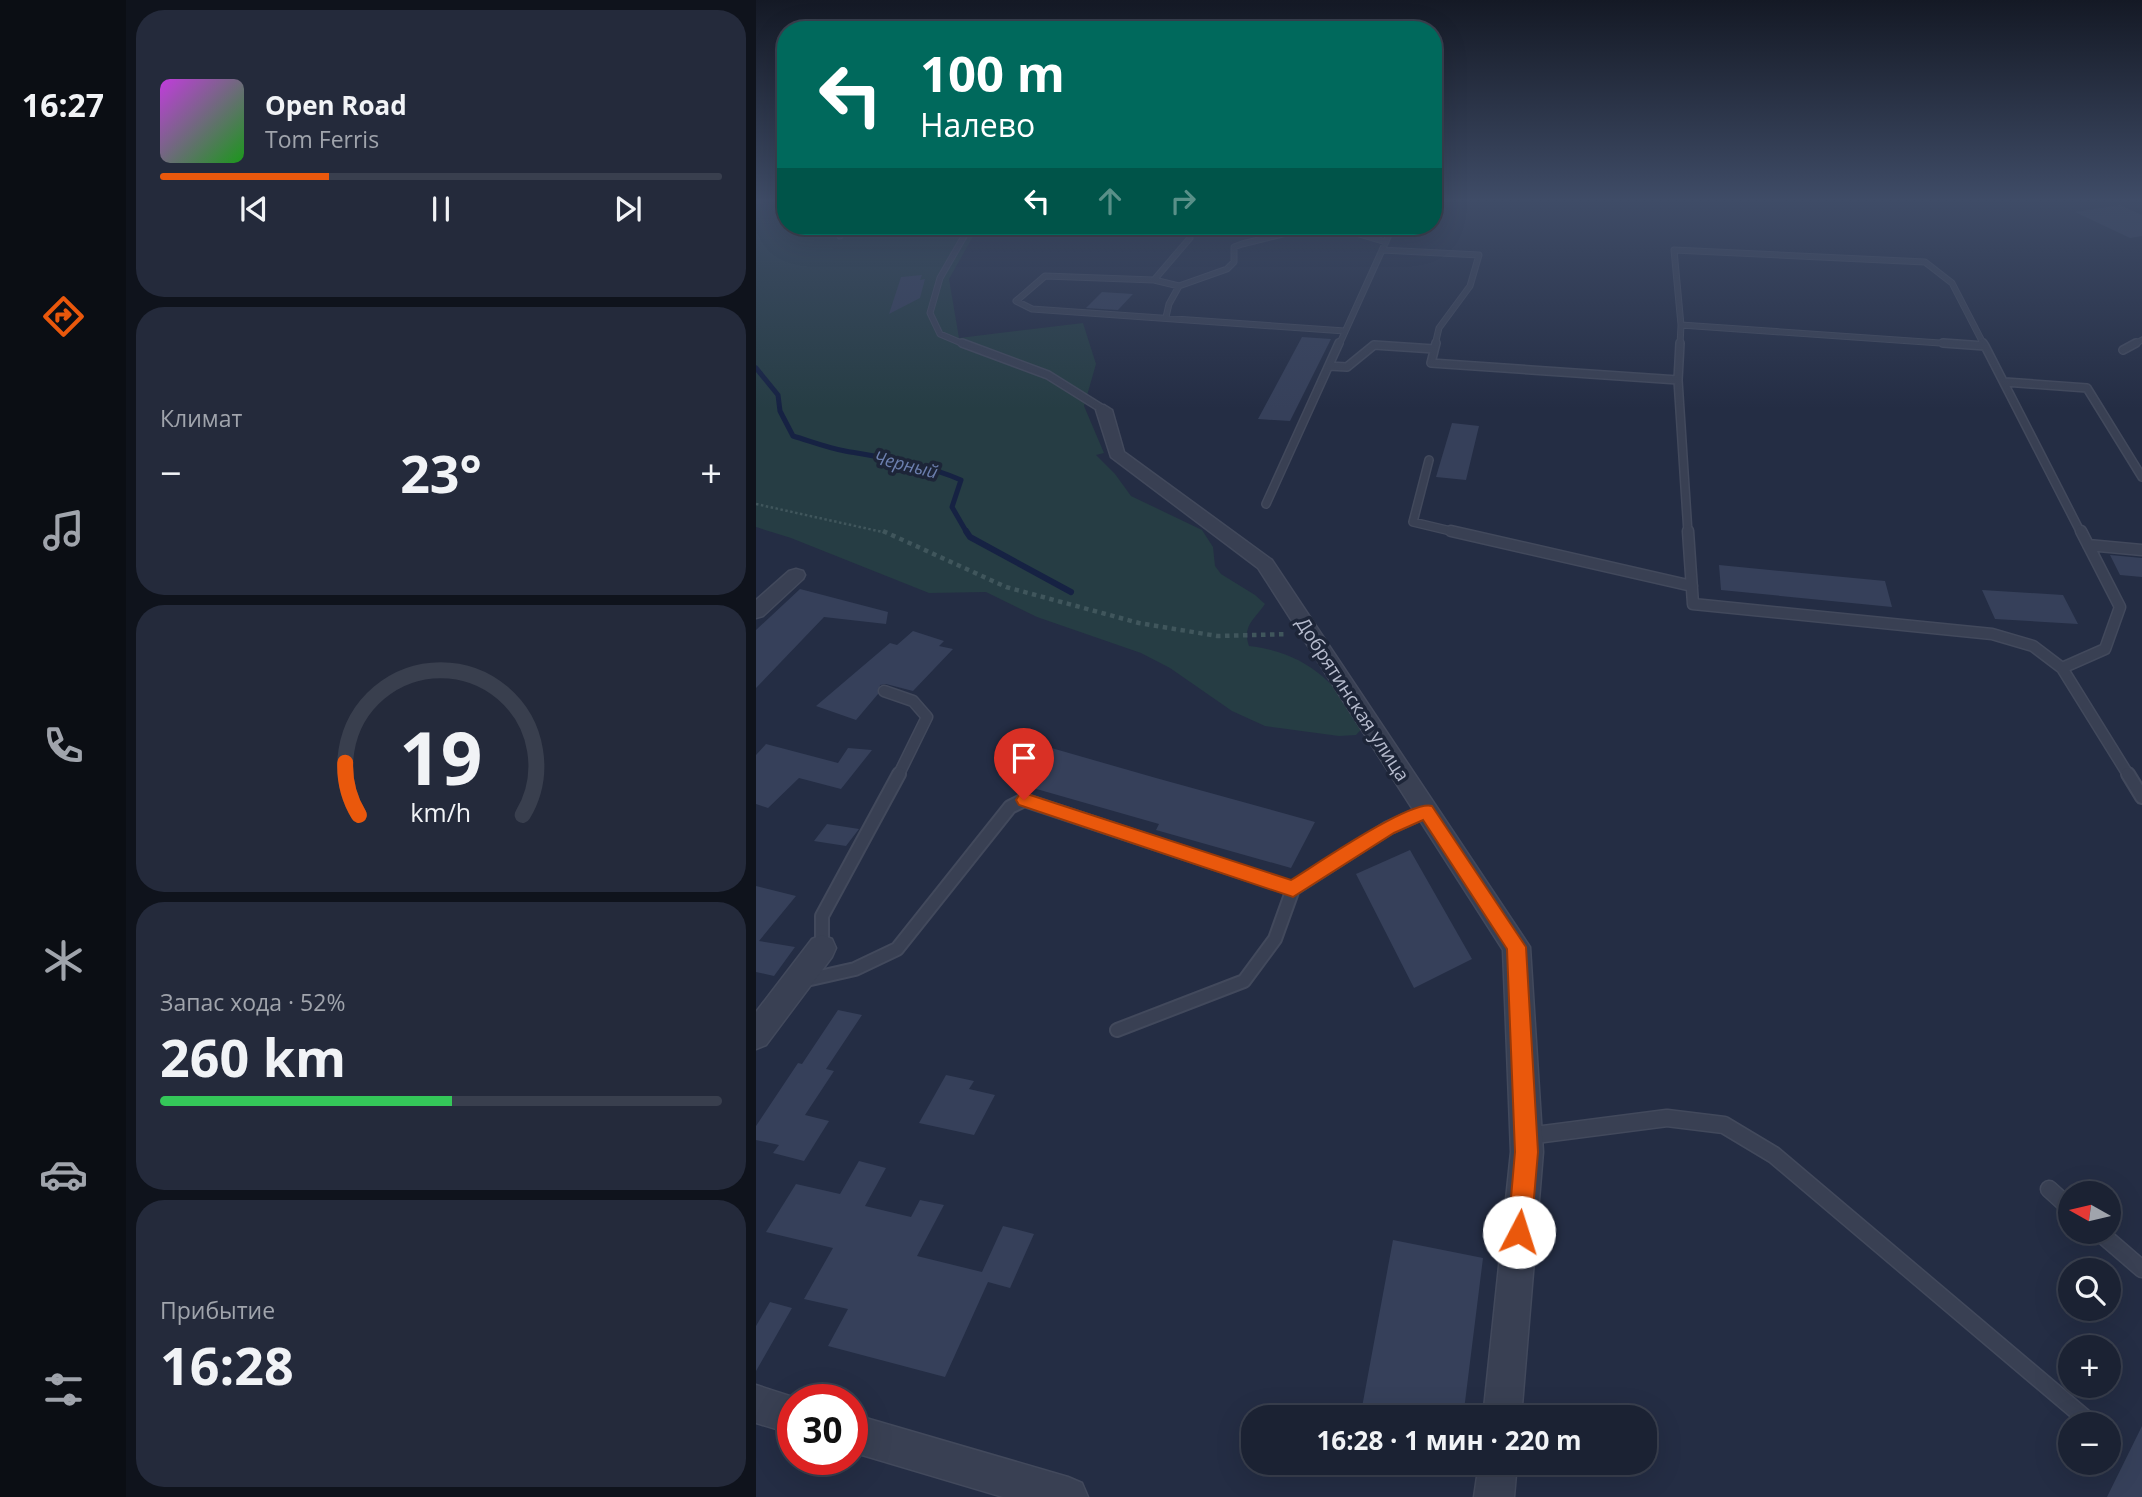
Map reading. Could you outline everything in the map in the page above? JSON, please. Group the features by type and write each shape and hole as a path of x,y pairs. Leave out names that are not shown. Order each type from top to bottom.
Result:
{"street":[{"name":"Добрятинская улица","path":"1104,410 1117,454 1265,564 1516,947 1527,1152 1503,1405"},
{"path":"756,611 796,575"},
{"path":"756,1035 822,948"},
{"path":"756,1404 777,1410"},
{"path":"868,1438 1068,1497"},
{"path":"1494,1497 1496,1475"}],"lane":[{"path":"945,269 930,313 940,334 992,356 1048,375 1104,410"},
{"path":"1154,280 1164,269"},
{"path":"1227,269 1179,286 1154,280 1045,275 1016,301 1032,309 1345,331"},
{"path":"1266,504 1373,269"},
{"path":"1475,269 1470,286 1438,328 1431,363 1678,380"},
{"path":"1676,269 1681,325 1678,380 1693,604 1992,634 2033,646 2062,668 2142,797"},
{"path":"1934,269 1952,282 2120,607 2105,649 2062,668"},
{"path":"1166,317 1169,304 1179,286"},
{"path":"1681,325 1985,346"},
{"path":"2123,351 2142,340"},
{"path":"1329,366 1347,367 1374,345 1434,349"},
{"path":"2006,382 2087,388 2142,477"},
{"path":"1429,460 1413,522 1692,586"},
{"path":"2088,545 2142,550"},
{"path":"822,948 822,916 889,795 927,717 913,701 884,691"},
{"path":"796,982 855,969 897,949 1010,807 1024,800 1293,889"},
{"path":"1117,1030 1244,981 1275,939 1293,889 1388,828 1426,811"},
{"path":"1525,1137 1667,1118 1724,1125 1774,1155 2078,1412"},
{"path":"2049,1189 2058,1197"},
{"path":"2113,1244 2142,1269"}],"path":[{"path":"756,504 884,531 916,548 1006,587 1139,622 1217,636 1310,633"}],"shaded area":[{"path":"756,269 955,269 949,279 959,338 1083,323 1096,364 1084,406 1104,453 1096,455 1115,474 1131,496 1202,530 1213,547 1215,566 1221,574 1265,604 1248,628 1249,646 1287,655 1302,662 1329,682 1366,724 1356,735 1339,736 1265,726 1232,711 1170,668 1141,653 1037,617 986,592 929,593 791,538 756,527"}],"building":[{"path":"922,275 920,280 925,279 920,298 889,314 901,277"},
{"path":"1102,292 1133,294 1118,310 1086,308"},
{"path":"1302,337 1331,339 1290,421 1258,419"},
{"path":"1452,423 1479,426 1466,480 1436,477"},
{"path":"2110,555 2142,558 2142,577 2120,575"},
{"path":"1719,565 1885,581 1892,607 1721,590"},
{"path":"800,589 888,612 886,624 824,617 756,688 756,630"},
{"path":"1982,590 2063,595 2078,624 1995,619"},
{"path":"913,631 944,641 939,646 953,649 913,691 880,685 878,694 856,720 816,706 890,643 897,645"},
{"path":"766,744 838,763 848,748 872,750 841,789 799,778 768,808 756,804 756,755"},
{"path":"1048,747 1315,822 1291,868 1156,830 1159,824 1019,784"},
{"path":"827,824 859,829 846,846 814,841"},
{"path":"1410,850 1472,959 1414,988 1356,874"},
{"path":"756,886 796,896 759,941 795,947 774,976 756,972"},
{"path":"838,1010 862,1015 826,1069 834,1071 805,1115 829,1121 804,1161 773,1153 779,1145 756,1140 756,1126"},
{"path":"946,1075 974,1081 969,1089 995,1095 974,1135 919,1123"},
{"path":"859,1161 886,1168 865,1206 911,1217 920,1200 944,1205 917,1256 982,1272 1003,1226 1034,1234 1010,1288 988,1282 945,1377 828,1346 848,1309 804,1299 833,1248 766,1232 796,1184 840,1194"},
{"path":"1393,1240 1483,1258 1465,1405 1362,1405"},
{"path":"770,1302 792,1308 756,1371 756,1326"},
{"path":"2142,1426 2142,1497 2107,1497 2118,1475 2121,1475 2121,1469"}],"waterway":[{"name":"Черный","path":"756,368 778,395 780,411 793,436 839,450 919,466 961,480 952,507 967,533"},
{"name":"Черный","path":"966,531 970,537 1071,592"}],"route":[{"path":"1024,800 1293,889 1388,828 1426,811 1516,947 1527,1152 1519,1232"}]}
